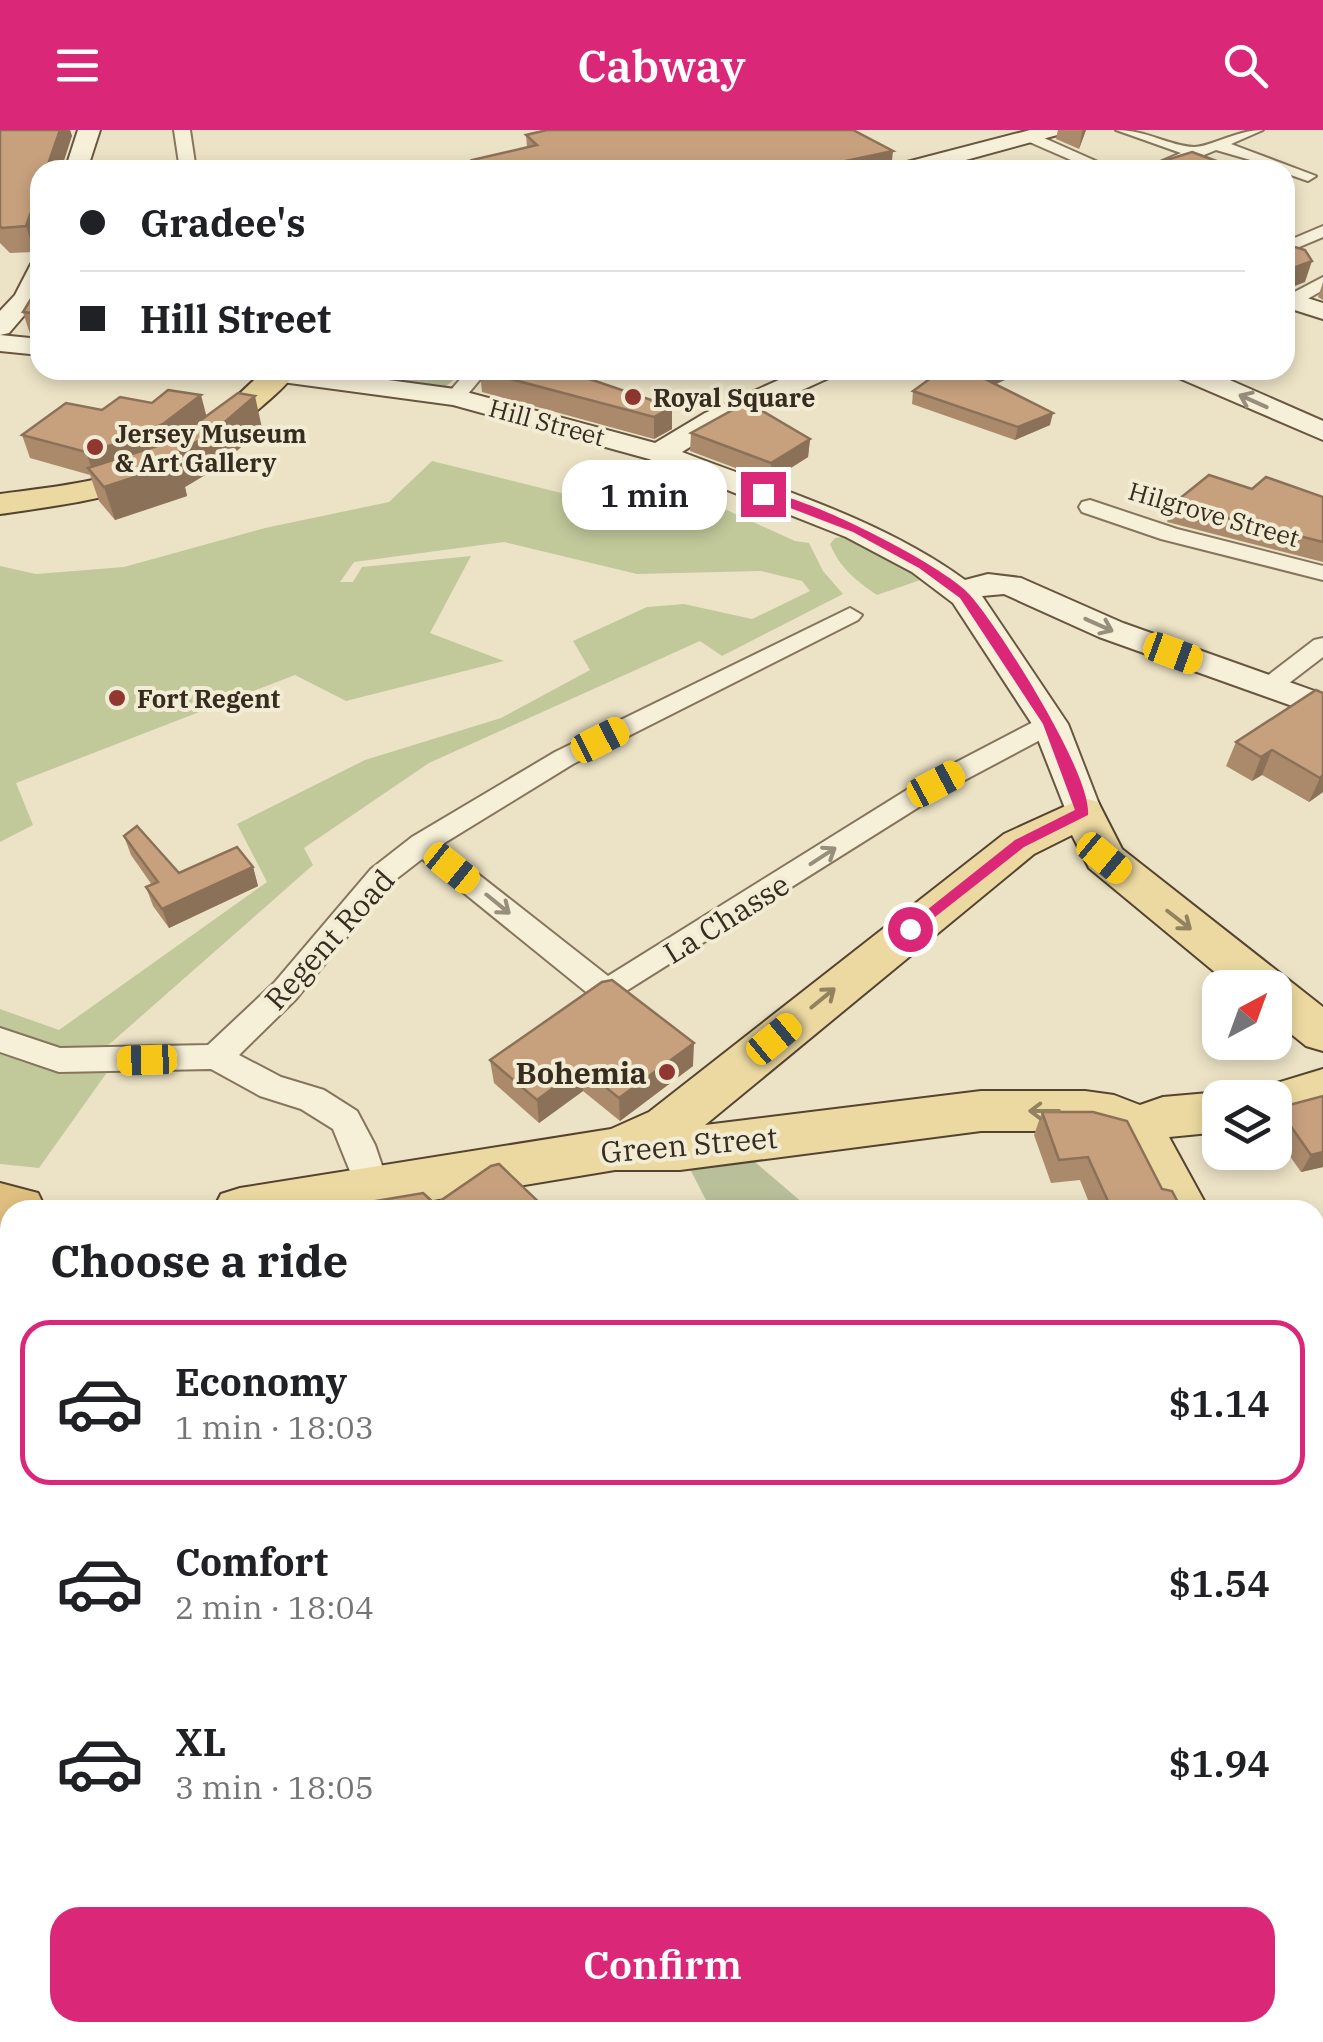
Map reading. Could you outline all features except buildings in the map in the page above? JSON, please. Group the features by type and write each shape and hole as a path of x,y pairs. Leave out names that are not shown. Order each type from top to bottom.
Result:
{"main road":[{"path":"79,160 89,130"},
{"path":"928,160 1054,130"},
{"path":"30,291 3,337 30,344"},
{"path":"1295,302 1323,311"},
{"path":"0,504 102,487 164,467 200,442 263,380"},
{"name":"Hill Street","path":"335,380 455,397 659,453 857,530 924,565 965,596 1050,724 1083,812"},
{"path":"659,453 715,418 800,380"},
{"path":"1206,380 1323,432"},
{"path":"965,596 970,588 1010,585 1111,630 1323,706"},
{"path":"708,1125 1020,844 1083,812 1104,858 1244,970"},
{"path":"1292,1008 1323,1032"},
{"path":"1292,1098 1323,1088"},
{"name":"Green Street","path":"295,1200 615,1149 680,1149 708,1125 981,1111 1085,1111 1114,1115 1138,1128"},
{"path":"1177,1200 1138,1128 1163,1117 1202,1114"}],"street":[{"path":"182,130 186,160"},
{"path":"1124,130 1201,154"},
{"path":"1182,160 1255,130"},
{"path":"1030,137 1084,160"},
{"path":"1220,146 1270,160"},
{"path":"1295,244 1323,232"},
{"path":"1295,296 1323,282"},
{"path":"455,397 469,380"},
{"name":"Hilgrove Street","path":"1090,507 1170,534 1323,574"},
{"name":"Regent Road","path":"216,1057 285,991 381,876 422,844 564,758 850,615"},
{"path":"1267,688 1323,645"},
{"name":"La Chasse","path":"422,844 607,992 936,784 1050,724"},
{"path":"0,1040 59,1060 216,1057 271,1088 312,1099 344,1120 372,1186"}],"green space":[{"path":"385,380 454,380 445,387"},
{"path":"432,461 682,523 711,503 795,541 809,543 823,571 843,594 722,656 700,641 429,763 304,848 313,865 104,1049 56,1046 0,1032 0,1009 59,1030 267,882 237,824 365,760 501,718 590,670 573,641 647,607 684,604 752,619 810,591 802,581 761,571 637,574 504,542 354,562 340,582 353,582 362,567 471,556 430,633 504,661 346,701 295,675 16,783 33,825 0,842 0,566 36,574 124,567 265,528 389,502"},
{"path":"847,536 929,577 877,595 849,573 834,553 830,544 835,538"},
{"path":"0,1050 64,1071 108,1071 39,1168 0,1164"},
{"path":"742,1151 799,1200 706,1200 686,1161"}],"place":[{"name":"Royal Square","path":"633,397"},
{"name":"Jersey Museum & Art Gallery","path":"95,447"},
{"name":"Fort Regent","path":"117,698"},
{"name":"Bohemia","path":"667,1072"}],"route":[{"path":"763,494 857,530 924,565 965,596 1050,724 1083,812 1020,844 910,929"}]}
